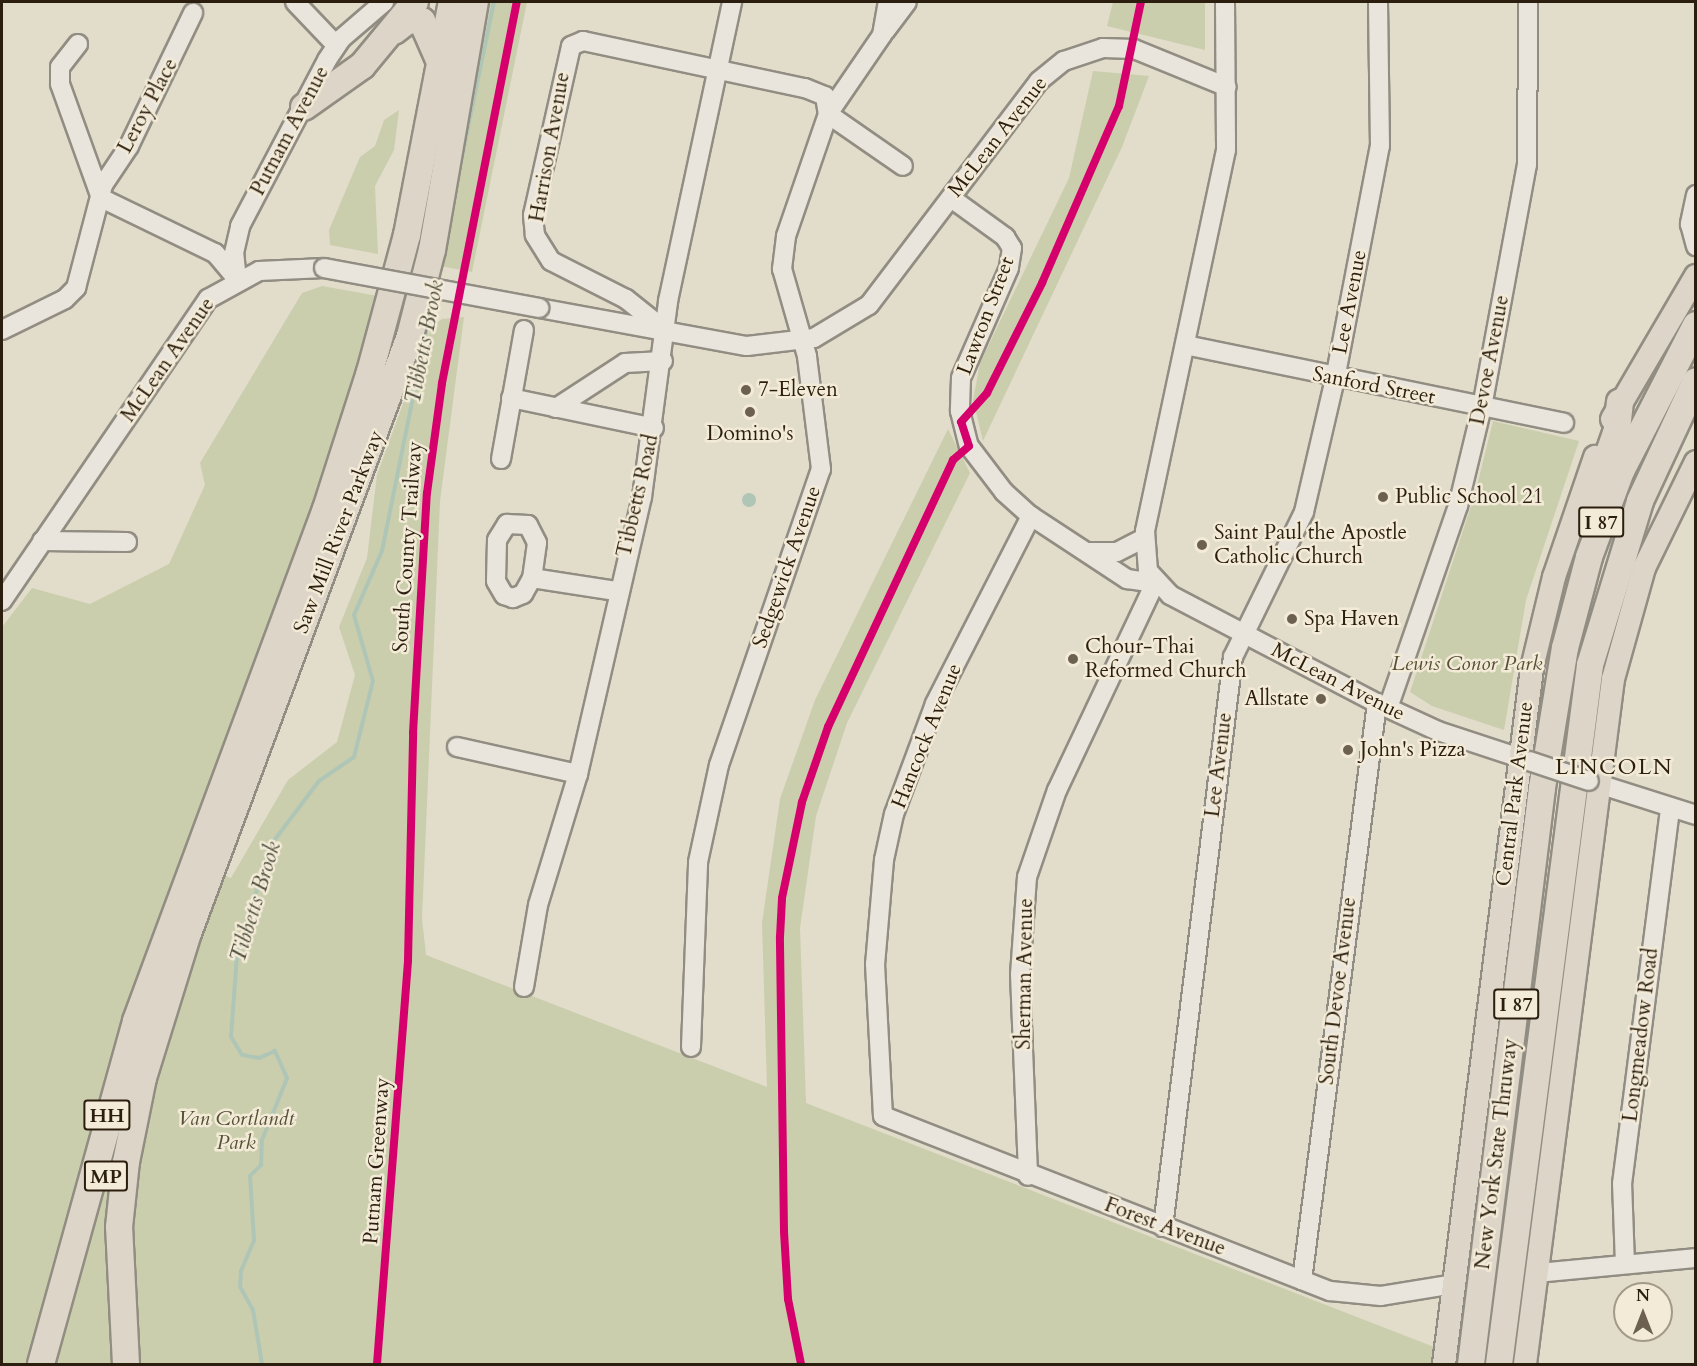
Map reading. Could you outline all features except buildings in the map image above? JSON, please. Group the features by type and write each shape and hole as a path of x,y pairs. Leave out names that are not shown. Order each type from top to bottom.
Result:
{"highway":[{"path":"392,34 415,2"},
{"name":"Saw Mill River Parkway","path":"199,874 359,409 401,258 452,2"},
{"name":"Saw Mill River Parkway","path":"199,874 417,315 476,2"},
{"path":"304,107 352,74 408,20 422,21 440,63"},
{"name":"New York State Thruway","path":"1471,1365 1542,788 1565,648 1589,557 1621,471 1695,325"},
{"name":"New York State Thruway","path":"1499,1365 1582,711 1601,619 1640,501 1695,381"},
{"path":"1565,648 1581,534 1617,430 1620,402"},
{"path":"1640,501 1668,468 1695,417"},
{"name":"HH","path":"126,1365 118,1277 122,1186 133,1121 199,874"},
{"name":"HH","path":"41,1365 109,1109 199,874"},
{"name":"MP","path":"57,1365 123,1113 168,991"}],"main road":[{"name":"Central Park Avenue","path":"1445,1355 1524,760 1532,668 1551,585 1599,445 1620,402 1695,276"},
{"path":"1525,1365 1594,782 1613,679 1637,591 1670,506 1695,462"}],"street":[{"path":"295,2 336,45"},
{"name":"Putnam Avenue","path":"237,280 234,253 240,226 336,45 384,2"},
{"name":"Tibbetts Road","path":"524,987 538,904 578,774 616,591 654,429 666,331 685,214 732,2"},
{"name":"Sedgewick Avenue","path":"691,1047 698,862 716,776 821,469 804,341 782,269 802,179 828,114 882,35 888,2"},
{"path":"882,35 907,2"},
{"path":"1155,583 1146,563 1144,538 1224,160 1227,87 1226,2"},
{"name":"Lee Avenue","path":"1163,1227 1233,657 1242,632 1304,512 1335,379 1380,146 1378,2"},
{"name":"Devoe Avenue","path":"1383,705 1458,506 1482,407 1527,165 1528,2"},
{"name":"Leroy Place","path":"2,330 65,299 76,288 101,198 193,13"},
{"name":"Harrison Avenue","path":"666,331 626,299 551,261 535,235 533,215 567,56 578,42 718,70"},
{"path":"78,44 60,67 60,84 101,198 215,253 237,280"},
{"name":"McLean Avenue","path":"2,601 201,308 237,280 280,266 324,268 753,346 804,341 832,330 869,305 1040,81 1083,52 1134,49 1227,87"},
{"path":"718,70 815,91 827,100 828,114 903,166"},
{"path":"1695,195 1690,224 1695,246"},
{"name":"Lawton Street","path":"951,198 1005,237 1012,248 1009,268 964,366 960,411 976,457 1031,516 1127,579 1155,583"},
{"path":"501,459 524,330"},
{"name":"Sanford Street","path":"1185,345 1335,379 1564,423"},
{"path":"556,408 625,363 663,361"},
{"path":"511,398 654,429"},
{"name":"Hancock Avenue","path":"883,1116 875,964 884,860 894,814 935,704 1031,516"},
{"path":"1087,552 1117,552 1144,538"},
{"path":"42,541 127,542"},
{"path":"532,578 616,591"},
{"name":"McLean Avenue","path":"1155,583 1242,632 1383,705 1524,760 1695,815"},
{"name":"Sherman Avenue","path":"1028,1176 1020,974 1027,877 1057,790 1155,583"},
{"name":"South Devoe Avenue","path":"1302,1280 1383,705"},
{"path":"456,747 578,774"},
{"name":"Longmeadow Road","path":"1625,1264 1622,1184 1670,807"},
{"name":"Forest Avenue","path":"883,1116 1028,1176 1302,1280 1361,1297 1454,1284"},
{"path":"1537,1273 1695,1258"}],"green space":[{"path":"487,2 527,2 472,272 440,266"},
{"path":"1113,2 1205,2 1205,50 1107,26"},
{"path":"1093,71 1149,76 1122,147 983,441 973,400 980,363 1069,178"},
{"path":"399,110 394,150 375,186 378,254 330,245 329,230 360,157 375,146 384,120"},
{"name":"Van Cortlandt Park","path":"322,286 378,296 338,445 182,860 231,878 288,780 337,742 355,675 339,627 367,558 377,475 431,327 442,319 464,317 440,501 422,919 426,955 767,1087 762,923 780,799 815,700 948,429 970,473 847,723 816,816 800,928 806,1103 1478,1364 2,1364 2,627 32,588 90,604 169,564 205,485 200,463 302,293"},
{"name":"Lewis Conor Park","path":"1493,421 1579,441 1526,600 1504,730 1432,706 1410,692 1475,494"}],"shaded area":[{"path":"749,493 754,495 756,500 754,505 749,507 744,505 742,500 744,495"}],"waterway":[{"name":"Tibbetts Brook","path":"455,190 494,2"},
{"name":"Tibbetts Brook","path":"262,1364 253,1310 240,1287 241,1271 254,1240 250,1176 261,1165 262,1140 287,1078 275,1051 259,1058 242,1055 231,1037 237,956 270,846 319,781 354,757 373,681 354,615 382,551 434,294"}],"cycle path":[{"name":"South County Trailway","path":"377,1364 408,960 413,733 427,493 442,383 517,2"},
{"path":"801,1364 788,1299 784,1231 780,937 782,898 802,802 828,727 953,460 969,446 961,422 987,393 1042,283 1119,106 1141,2"}],"place":[{"name":"7-Eleven","path":"746,390"},
{"name":"Domino's","path":"750,412"},
{"name":"Public School 21","path":"1383,497"},
{"name":"Saint Paul the Apostle Catholic Church","path":"1202,545"},
{"name":"Spa Haven","path":"1292,619"},
{"name":"Chour-Thai Reformed Church","path":"1073,659"},
{"name":"Allstate","path":"1321,699"},
{"name":"John's Pizza","path":"1348,750"}],"district":[{"name":"LINCOLN","path":"1614,768"}]}
